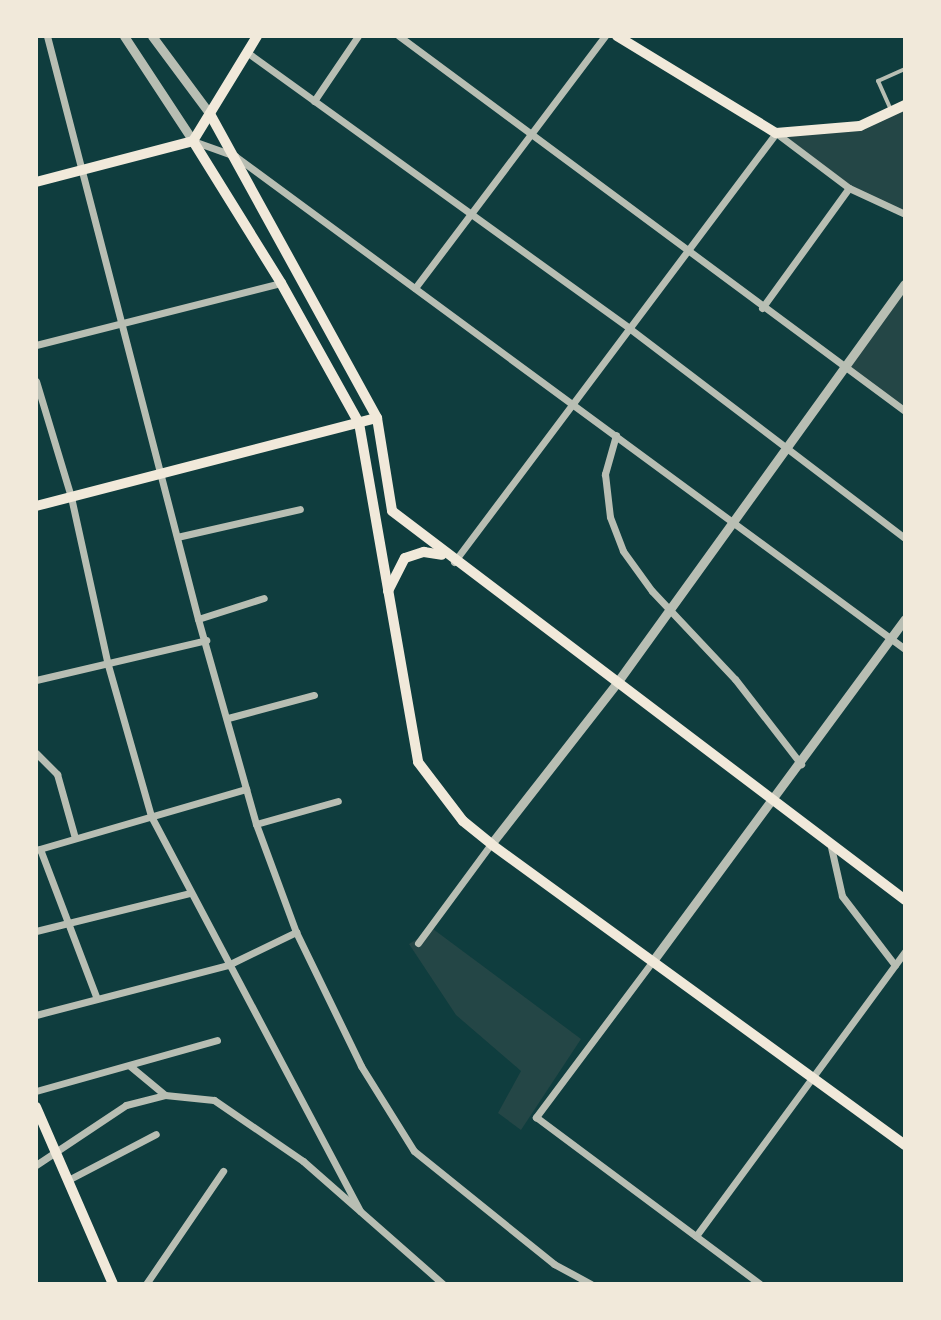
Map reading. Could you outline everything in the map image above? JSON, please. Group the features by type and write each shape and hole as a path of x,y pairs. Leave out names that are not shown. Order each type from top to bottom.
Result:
{"main road":[{"path":"36,182 193,141 257,36"},
{"path":"617,36 779,133 860,126 905,105"},
{"path":"210,114 377,418 392,511 454,562 905,900"},
{"path":"193,141 281,283 359,423 418,762 463,821 491,844 905,1145"},
{"path":"36,506 377,418"},
{"path":"388,603 391,579 405,558 435,552 454,562"},
{"path":"36,1107 113,1284"}],"street":[{"path":"47,36 198,619 256,824 296,932 361,1066 414,1151 554,1264 591,1284"},
{"path":"124,36 193,141 235,156 905,649"},
{"path":"152,36 210,114"},
{"path":"314,101 358,36"},
{"path":"399,36 905,411"},
{"path":"415,288 605,36"},
{"path":"248,53 629,328 905,538"},
{"path":"454,562 779,133 849,188 905,214"},
{"path":"762,308 849,188"},
{"path":"36,345 281,283"},
{"path":"418,943 616,684 847,371 905,284"},
{"path":"36,381 71,497 108,665 151,816 189,893 360,1211"},
{"path":"616,435 605,474 610,517 623,551 652,591 735,679 801,764"},
{"path":"177,537 300,509"},
{"path":"198,619 264,598"},
{"path":"760,1284 536,1117 774,803 905,619"},
{"path":"36,680 206,640"},
{"path":"228,718 314,695"},
{"path":"36,753 57,774 75,838"},
{"path":"97,999 38,849 246,789"},
{"path":"256,824 338,801"},
{"path":"831,847 842,896 895,965"},
{"path":"36,931 189,893"},
{"path":"36,1015 228,965 296,932"},
{"path":"696,1236 905,952"},
{"path":"36,1091 217,1040"},
{"path":"129,1066 165,1095"},
{"path":"36,1165 126,1105 165,1095 214,1100 258,1126 443,1284"},
{"path":"68,1180 156,1134"},
{"path":"146,1284 223,1171"}],"lane":[{"path":"891,111 878,81 905,69"}],"shaded area":[{"path":"905,105 905,214 849,188 782,133 860,126"},
{"path":"905,284 905,411 847,371"},
{"path":"433,929 581,1039 521,1130 498,1113 521,1071 456,1015 409,944"}]}
